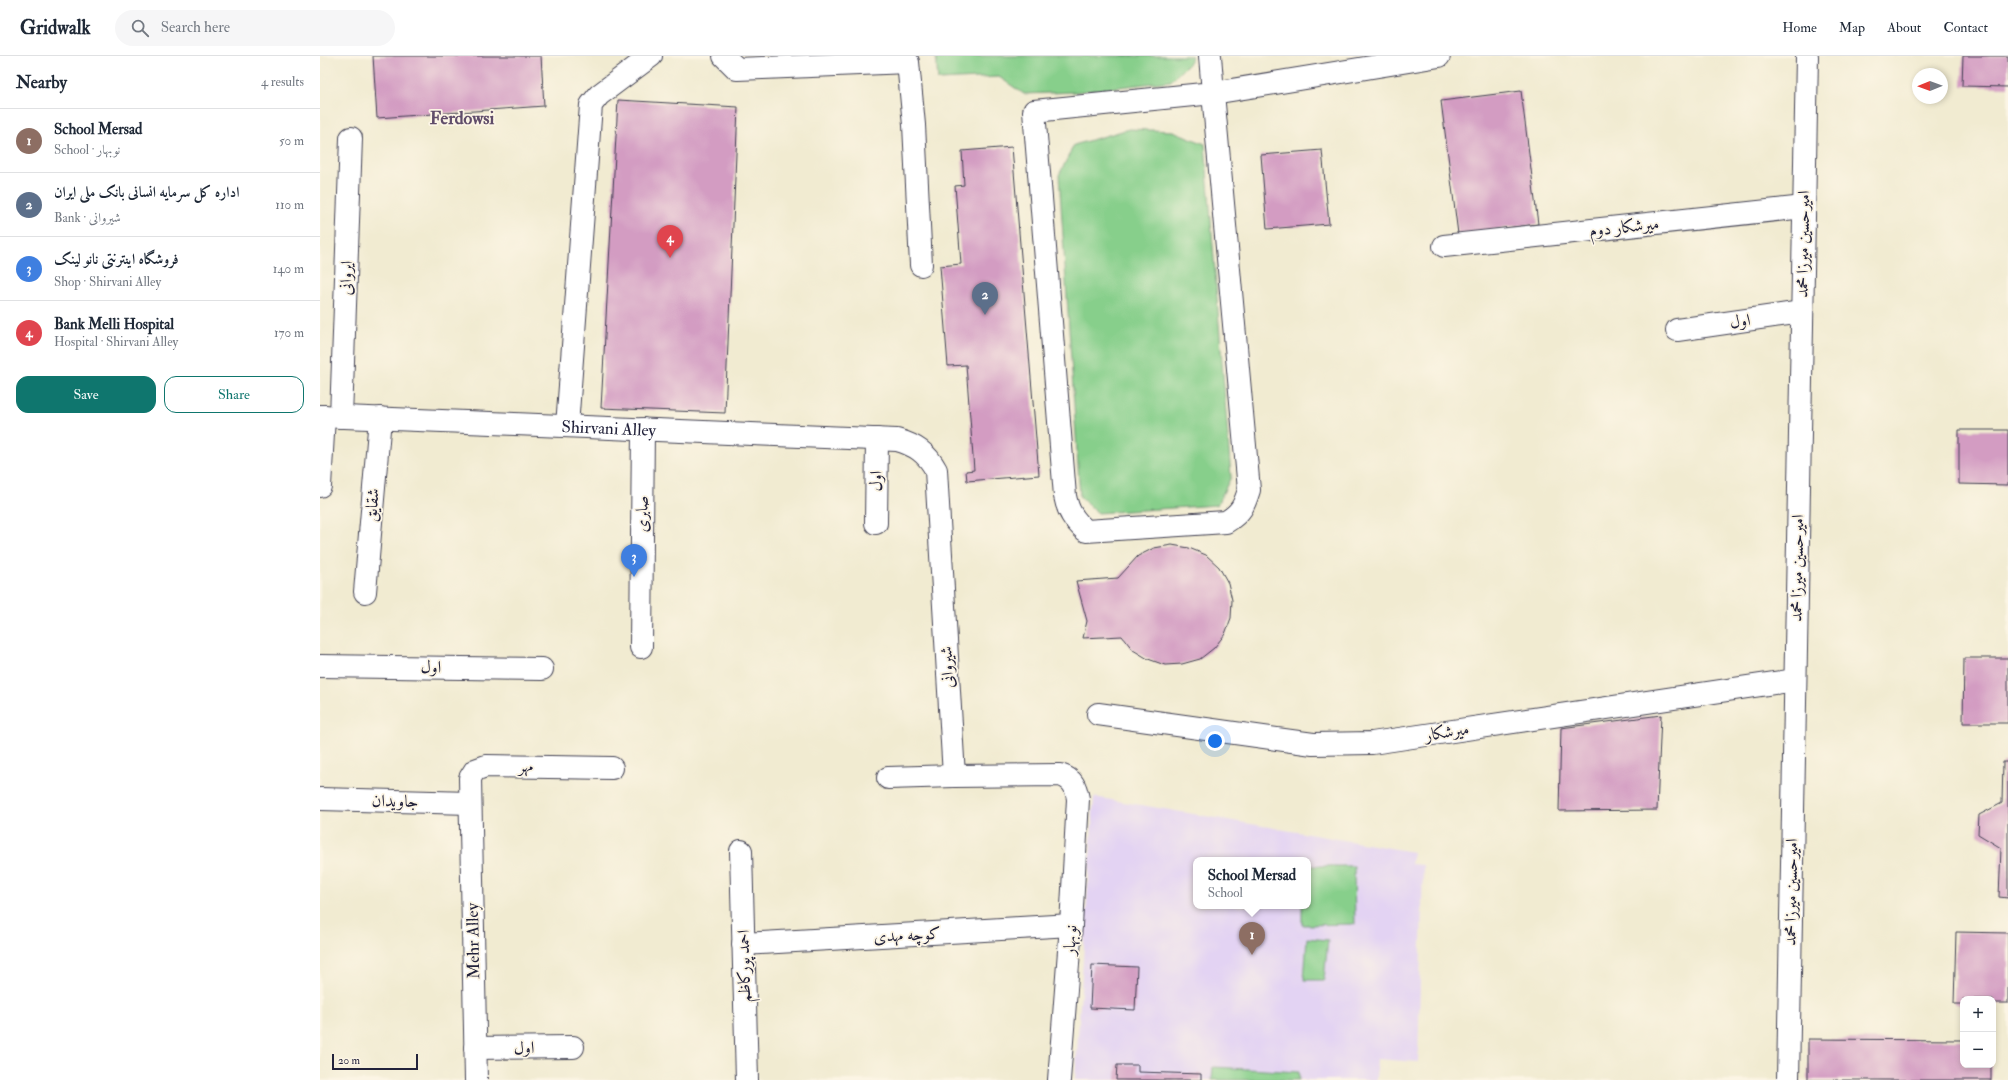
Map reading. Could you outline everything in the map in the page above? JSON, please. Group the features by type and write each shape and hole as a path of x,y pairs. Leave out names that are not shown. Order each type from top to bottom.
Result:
{"street":[{"path":"567,426 591,106 599,95 650,56"},
{"path":"724,56 737,69 908,62 914,125 922,265"},
{"path":"1210,56 1213,93 1249,490 1245,503 1238,514 1226,522 1086,531 1071,515 1065,496 1034,111 1213,93 1439,56"},
{"name":"امیرحسین میرزا محمد","path":"1788,1080 1807,56"},
{"name":"ایروانی","path":"329,416 351,138"},
{"name":"میرشکار دوم","path":"1444,246 1804,207"},
{"name":"اول","path":"1677,330 1802,312"},
{"path":"320,486 329,416"},
{"name":"Shirvani Alley","path":"329,416 887,440"},
{"name":"شقایق","path":"365,592 380,418"},
{"name":"صابری","path":"641,647 643,429"},
{"name":"اول","path":"876,523 887,440"},
{"name":"شیروانی","path":"887,440 910,444 923,452 931,460 936,470 954,776"},
{"name":"اول","path":"320,666 542,669"},
{"name":"میرشکار","path":"1098,714 1313,744 1372,744 1795,680"},
{"name":"مهر","path":"470,803 470,778 475,770 486,766 612,768"},
{"name":"نوبهار","path":"954,776 1060,775 1072,782 1076,788 1078,799 1072,925 1059,1080"},
{"path":"888,778 954,776"},
{"name":"جاویدان","path":"320,799 470,803"},
{"name":"Mehr Alley","path":"470,803 476,1080"},
{"name":"احمد پورکاظم","path":"740,851 746,1080"},
{"name":"کوچه مهدی","path":"743,944 1072,925"},
{"name":"اول","path":"475,1048 573,1047"}],"shaded area":[{"path":"1094,797 1413,852 1411,864 1423,865 1418,1062 1377,1059 1376,1080 1075,1080"}],"green space":[{"path":"936,56 1192,56 1190,62 1171,81 1077,92 1024,94 999,77 938,80"},
{"path":"1129,129 1173,131 1205,144 1231,477 1217,505 1098,513 1080,497 1059,175 1074,145"},
{"path":"1311,866 1354,866 1355,924 1302,925 1302,909 1311,909"},
{"path":"1307,938 1328,940 1324,980 1304,980"},
{"path":"1213,1067 1299,1072 1299,1080 1212,1080"}],"building":[{"path":"373,56 541,56 544,106 377,118"},
{"path":"1963,56 2008,56 2008,87 1962,86"},
{"path":"1521,91 1538,224 1458,234 1441,101"},
{"path":"618,100 738,107 725,413 601,408"},
{"path":"1012,147 1039,475 967,481 966,471 974,470 966,365 948,366 940,266 961,264 955,186 964,185 962,151"},
{"path":"1322,150 1329,224 1267,229 1261,155"},
{"path":"1959,430 2008,430 2008,485 1959,484"},
{"path":"1172,545 1189,548 1206,555 1219,567 1228,583 1232,600 1231,618 1225,634 1214,648 1200,659 1182,664 1165,665 1148,659 1133,650 1122,636 1083,638 1087,621 1076,581 1118,578 1138,556 1154,548"},
{"path":"1964,658 2008,658 2008,723 1963,723"},
{"path":"1661,715 1657,810 1559,811 1561,728"},
{"path":"2003,762 2008,762 2008,898 1999,897 2001,848 1978,834 1979,815 2002,803"},
{"path":"1956,932 2008,933 2008,1003 1996,1003 1996,996 1960,996 1960,1004 1954,1004"},
{"path":"1092,965 1137,967 1135,1010 1090,1008"},
{"path":"1808,1039 1960,1040 1960,1068 1991,1068 1991,1080 1808,1080"},
{"path":"1117,1065 1138,1065 1138,1072 1201,1074 1201,1080 1116,1080"}],"place":[{"name":"Bank Melli Hospital","path":"670,258"},
{"name":"اداره کل سرمایه انسانی بانک ملی ایران","path":"985,315"},
{"name":"فروشگاه اینترنتی نانو لینک","path":"634,577"},
{"name":"School Mersad","path":"1252,955"}],"district":[{"name":"Ferdowsi","path":"462,118"}]}
